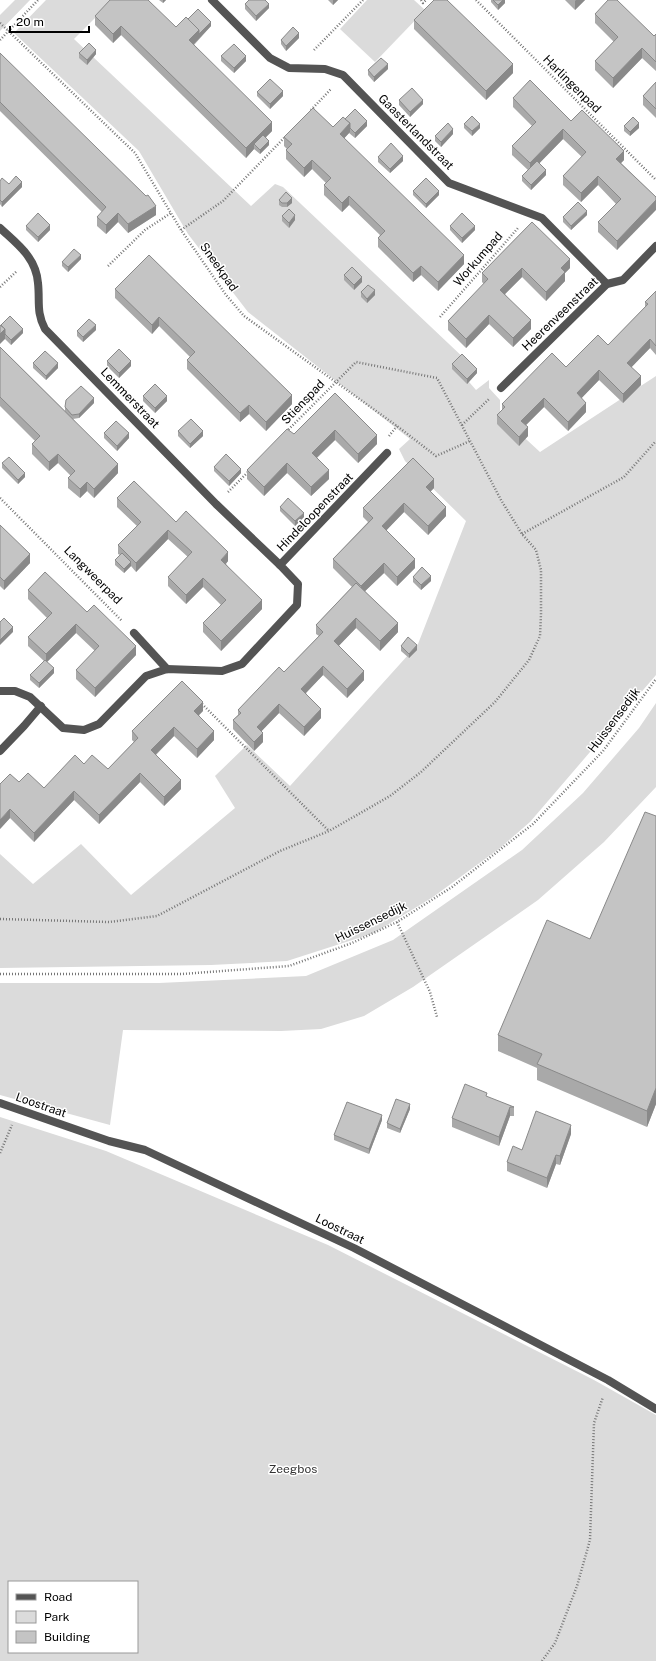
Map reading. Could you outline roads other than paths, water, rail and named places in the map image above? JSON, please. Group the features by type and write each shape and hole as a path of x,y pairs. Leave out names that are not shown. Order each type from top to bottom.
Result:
{"street":[{"name":"Gaasterlandstraat","path":"212,0 270,58 289,68 325,69 343,75 449,183 542,218 607,284"},
{"name":"Lemmerstraat","path":"0,228 30,257 38,282 40,318 45,328 216,504 280,565"},
{"name":"Heerenveenstraat","path":"501,388 607,284 623,280 656,246"},
{"name":"Hindeloopenstraat","path":"40,706 63,728 84,730 99,724 146,676 167,669 222,671 242,664 297,605 298,584 280,565 387,453"},
{"path":"134,633 167,669"},
{"path":"0,691 15,692 30,697 40,706 24,726 0,751"},
{"name":"Loostraat","path":"0,1103 109,1141 145,1150 354,1248 608,1380 656,1409"}],"park label":[{"name":"Zeegbos","path":"293,1469"}]}
